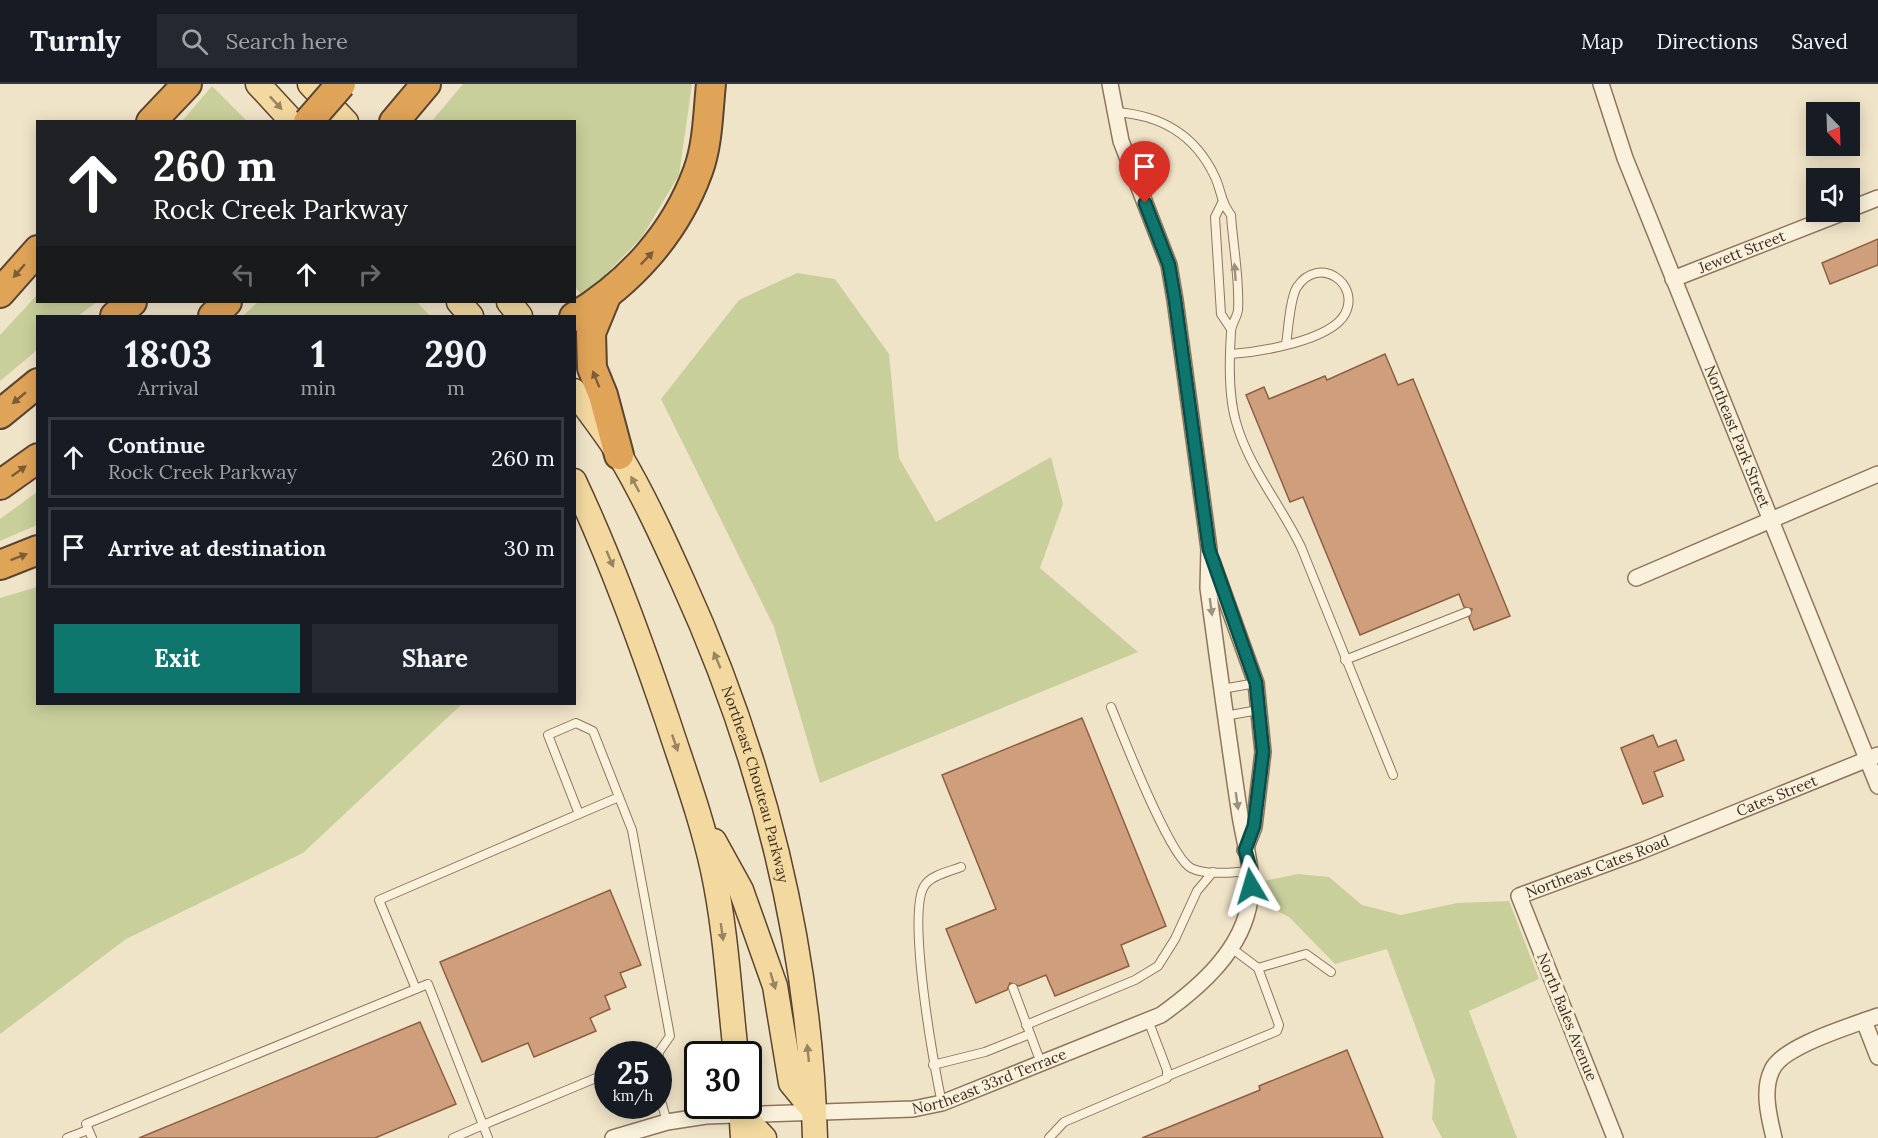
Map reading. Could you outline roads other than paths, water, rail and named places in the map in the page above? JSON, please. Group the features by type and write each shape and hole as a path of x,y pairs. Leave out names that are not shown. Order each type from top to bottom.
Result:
{"highway":[{"path":"310,120 341,84"},
{"path":"396,120 426,84"},
{"path":"576,316 604,299 652,254 698,171 707,127 711,84"},
{"path":"0,293 36,252"},
{"path":"604,299 591,333 592,368 603,395 619,454"},
{"path":"116,315 131,303"},
{"path":"214,315 226,303"},
{"path":"0,414 36,384"},
{"path":"0,485 36,459"},
{"path":"0,564 36,551"}],"main road":[{"path":"258,84 291,120"},
{"path":"310,84 344,120"},
{"path":"460,303 470,315"},
{"path":"510,303 519,315"},
{"name":"Northeast Chouteau Parkway","path":"576,394 619,454 671,556 724,677 769,817 795,935 815,1138"},
{"path":"576,484 632,615 699,813 719,912 734,1041"},
{"path":"699,813 741,890 775,986 791,1083 814,1111"},
{"path":"742,1120 764,1138"}],"street":[{"name":"Northeast 33rd Terrace","path":"613,1138 667,1122 706,1116 742,1120 814,1111 913,1109 942,1103 1161,1015 1193,992 1220,964 1240,933 1250,900 1251,871 1245,850 1208,588 1209,549 1181,332 1169,265 1121,141 1110,84"},
{"name":"Northeast Park Street","path":"1601,84 1625,158 1771,521 1873,757 1878,786"},
{"path":"1860,205 1878,198"},
{"name":"Jewett Street","path":"1674,279 1819,222"},
{"path":"1636,578 1878,474"},
{"name":"Northeast 33rd Terrace","path":"1209,549 1256,683 1263,752 1254,826 1245,850"},
{"name":"Cates Street","path":"1676,837 1873,757"},
{"name":"Northeast Cates Road","path":"1519,896 1676,837"},
{"name":"North Bales Avenue","path":"1519,896 1614,1138"},
{"path":"1774,1138 1767,1090 1772,1068 1788,1053 1871,1019 1878,1058"}],"lane":[{"path":"1115,112 1142,114 1165,123 1184,135 1207,160 1218,183 1222,203 1231,215 1237,294 1238,312 1231,328 1230,388 1236,422 1245,447 1262,480 1287,517 1393,776"},
{"path":"1222,203 1215,217 1221,314 1231,328"},
{"path":"1231,354 1268,351 1286,345 1335,324 1345,314 1348,300 1344,285 1335,276 1322,271 1306,277 1295,289 1286,345"},
{"path":"1345,660 1467,612"},
{"path":"1222,689 1256,683"},
{"path":"1111,707 1172,846 1191,868 1213,872 1251,871"},
{"path":"1225,716 1258,710"},
{"path":"579,814 548,735 576,723 593,731 632,830 670,1036 666,1041"},
{"path":"416,989 379,900 619,797"},
{"path":"942,1103 933,1065 922,963 919,901 928,881 961,867"},
{"path":"1026,1025 1135,980 1158,966 1175,939 1197,891 1213,872"},
{"path":"1049,1138 1064,1122 1277,1031 1279,1025 1258,968 1230,947"},
{"path":"1258,968 1306,954 1331,972"},
{"path":"92,1138 86,1124 428,984 488,1138"},
{"path":"1012,988 1041,1063"},
{"path":"1148,1020 1168,1076"},
{"path":"933,1065 986,1052 1030,1034"},
{"path":"453,1138 594,1079"},
{"path":"67,1138 88,1130"}]}
